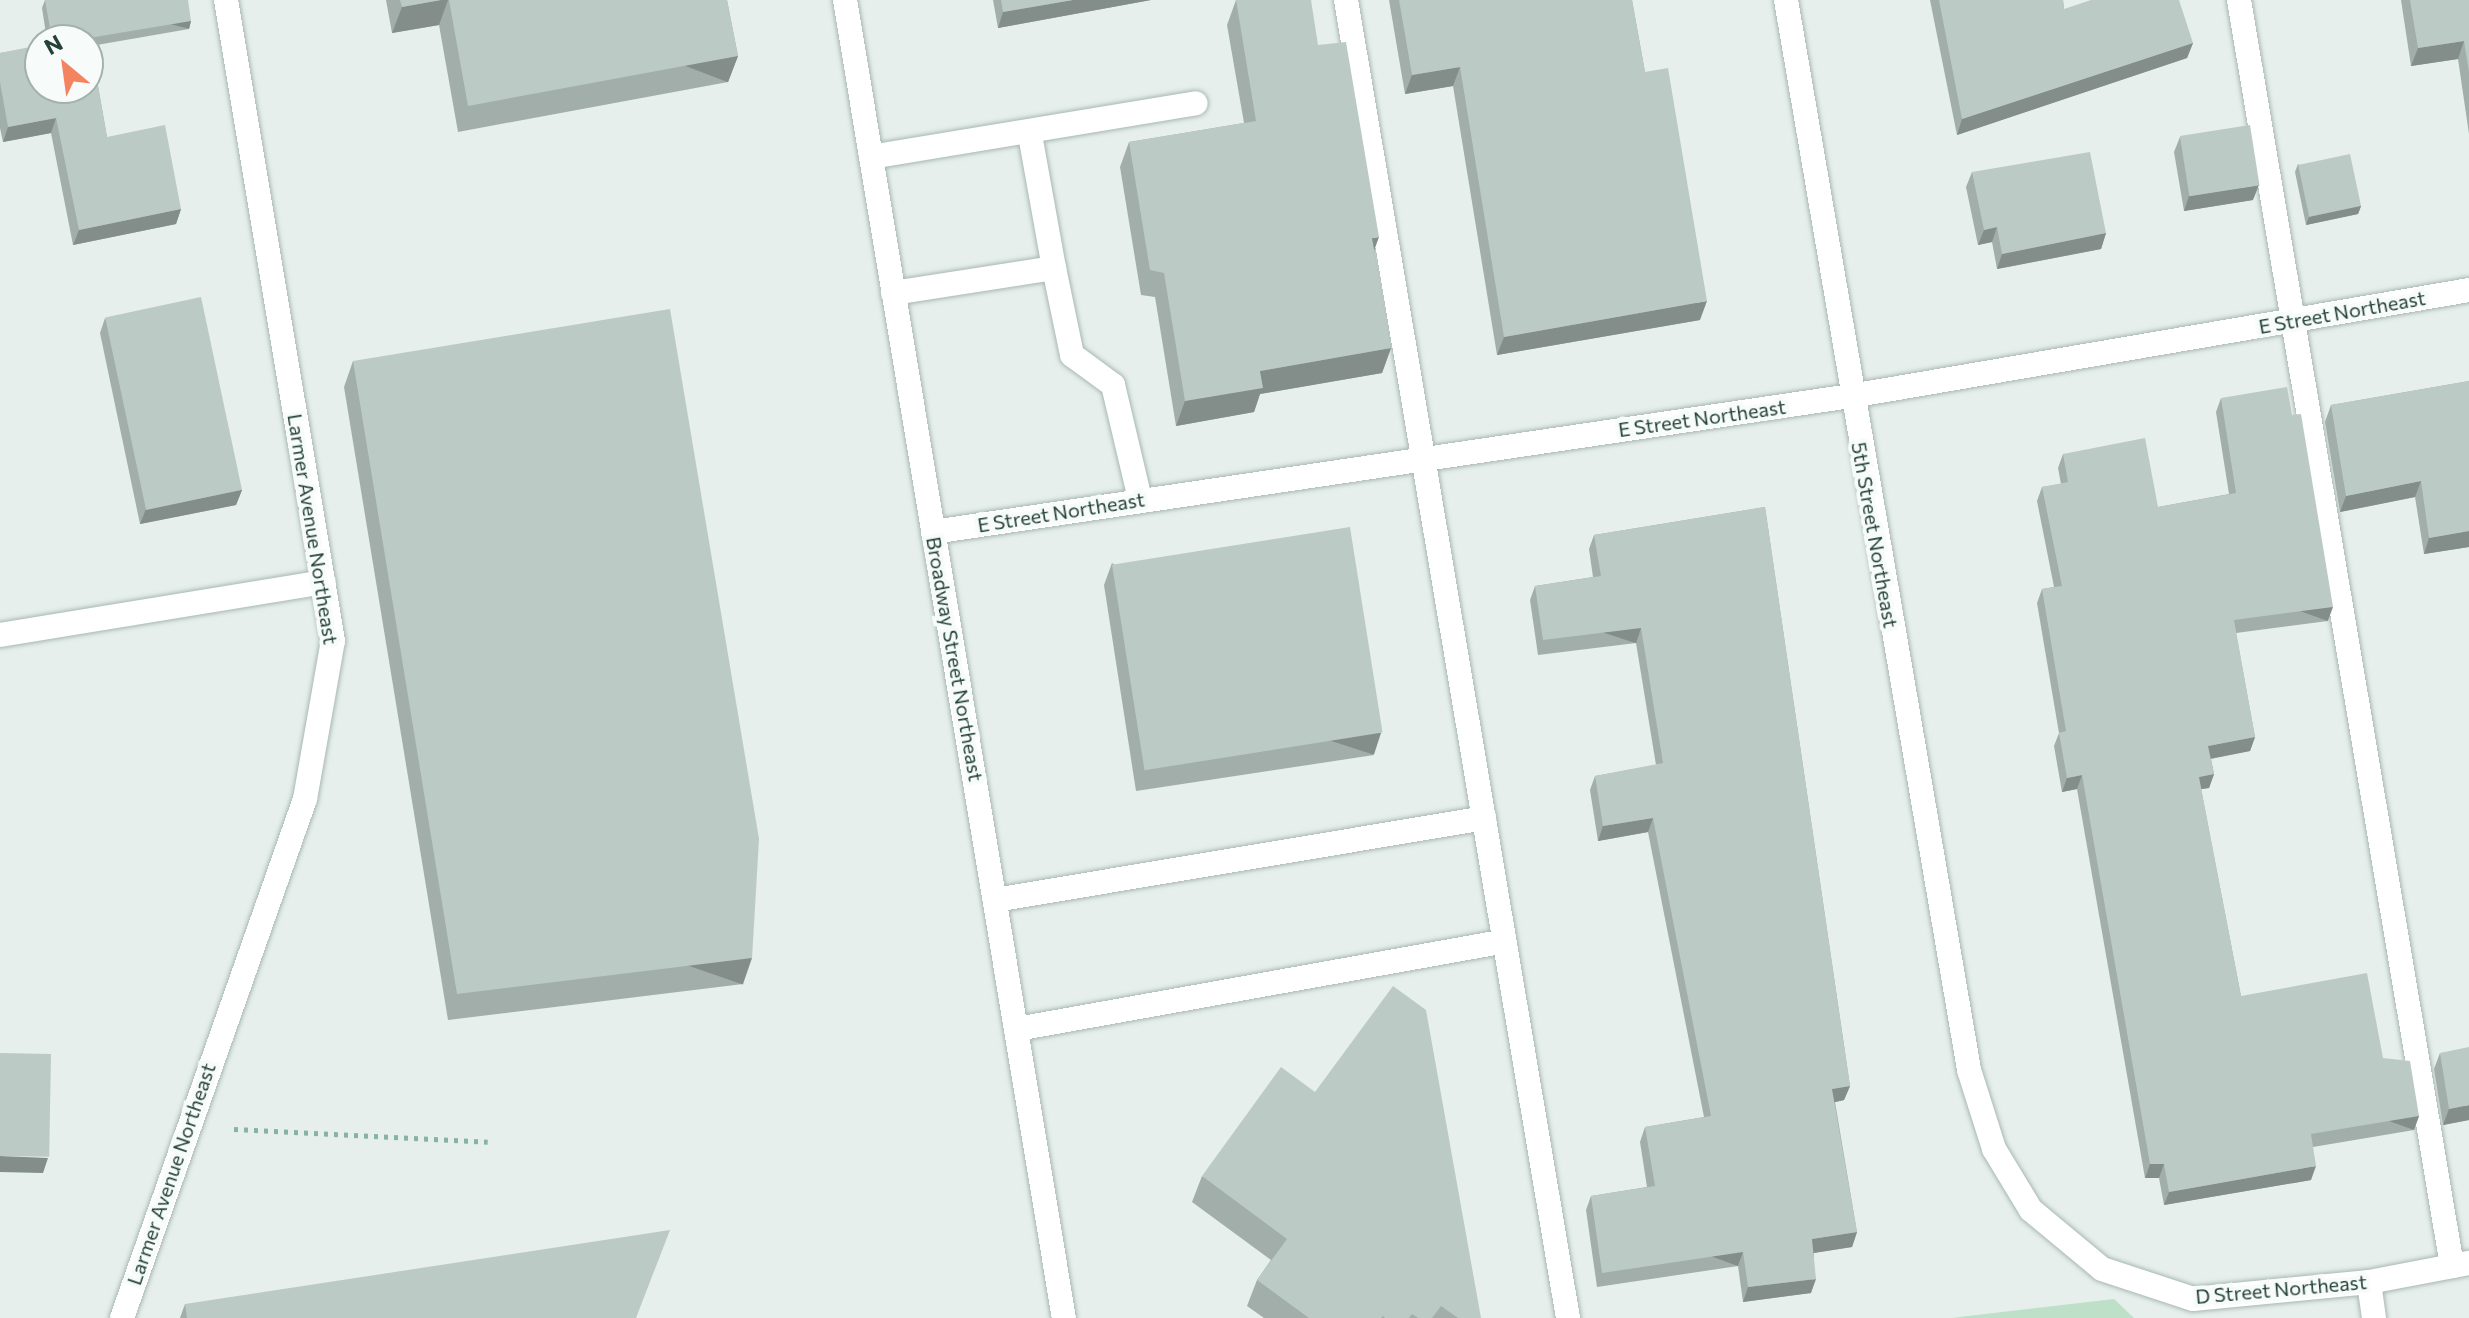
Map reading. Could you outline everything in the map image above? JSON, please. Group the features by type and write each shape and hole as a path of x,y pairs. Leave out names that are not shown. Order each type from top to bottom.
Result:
{"street":[{"name":"Larmer Avenue Northeast","path":"122,1318 185,1130 305,799 330,671 324,582 226,0"},
{"name":"Broadway Street Northeast","path":"845,0 1064,1318"},
{"path":"1346,0 1568,1318"},
{"name":"5th Street Northeast","path":"1786,0 1851,396 1969,1070"},
{"path":"2239,0 2460,1265"},
{"path":"871,157 1030,135 1196,103"},
{"path":"1030,135 1072,355 1113,385 1140,499"},
{"path":"893,293 1054,268"},
{"name":"E Street Northeast","path":"933,532 1851,396 2469,290"},
{"path":"0,635 324,582"},
{"path":"995,900 1484,818"},
{"path":"1017,1029 1504,941"},
{"name":"D Street Northeast","path":"1969,1070 1994,1149 2031,1210 2102,1269 2193,1299 2369,1282 2460,1265"},
{"path":"2369,1282 2374,1318"}],"path":[{"path":"185,1130 297,1128 488,1142"}],"green space":[{"path":"2114,1299 2134,1318 1951,1318"}],"building":[{"path":"45,0 188,0 191,21 104,36 104,24 49,24"},
{"path":"400,0 441,0 402,7"},
{"path":"449,0 727,0 738,56 468,106"},
{"path":"1001,0 1073,0 1003,12"},
{"path":"1236,0 1311,0 1318,45 1346,42 1379,237 1372,238 1391,348 1260,371 1263,388 1185,401 1164,273 1150,270 1129,142 1256,121"},
{"path":"1399,0 1632,0 1645,72 1668,68 1707,301 1504,337 1460,67 1412,75"},
{"path":"1939,0 2063,0 2064,9 2091,0 2179,0 2193,43 1962,119"},
{"path":"2410,0 2469,0 2469,72 2464,41 2418,48"},
{"path":"24,48 24,104 101,104 107,137 165,125 181,209 79,230 56,118 8,127 0,82 0,53"},
{"path":"2250,125 2260,185 2189,196 2180,136"},
{"path":"2090,152 2106,233 2002,254 1997,227 1984,230 1972,172"},
{"path":"2350,154 2361,206 2309,217 2298,165"},
{"path":"201,297 242,490 146,510 105,317"},
{"path":"670,309 759,839 752,958 457,994 353,361"},
{"path":"2469,381 2469,531 2429,538 2421,481 2346,496 2331,405"},
{"path":"2287,387 2292,415 2301,414 2333,607 2234,620 2255,737 2208,746 2214,774 2199,777 2241,996 2367,973 2383,1058 2410,1061 2419,1116 2311,1134 2316,1166 2169,1192 2164,1164 2150,1164 2082,775 2067,778 2059,733 2066,731 2042,589 2062,586 2042,487 2068,482 2063,454 2145,438 2158,507 2236,493 2221,398"},
{"path":"1765,507 1850,1086 1832,1089 1857,1232 1812,1239 1816,1279 1748,1287 1743,1252 1602,1273 1591,1196 1655,1186 1645,1127 1711,1116 1653,818 1603,826 1595,776 1663,763 1641,628 1543,640 1535,586 1601,576 1594,535"},
{"path":"1350,527 1383,732 1145,770 1112,565"},
{"path":"1393,986 1426,1010 1481,1318 1458,1318 1441,1306 1432,1318 1418,1318 1412,1314 1409,1318 1309,1318 1257,1280 1287,1239 1202,1176 1281,1067 1315,1092"},
{"path":"2469,1047 2469,1105 2449,1109 2440,1053"},
{"path":"0,1053 51,1054 49,1157 0,1156"},
{"path":"670,1230 636,1318 187,1318 185,1304"}]}
